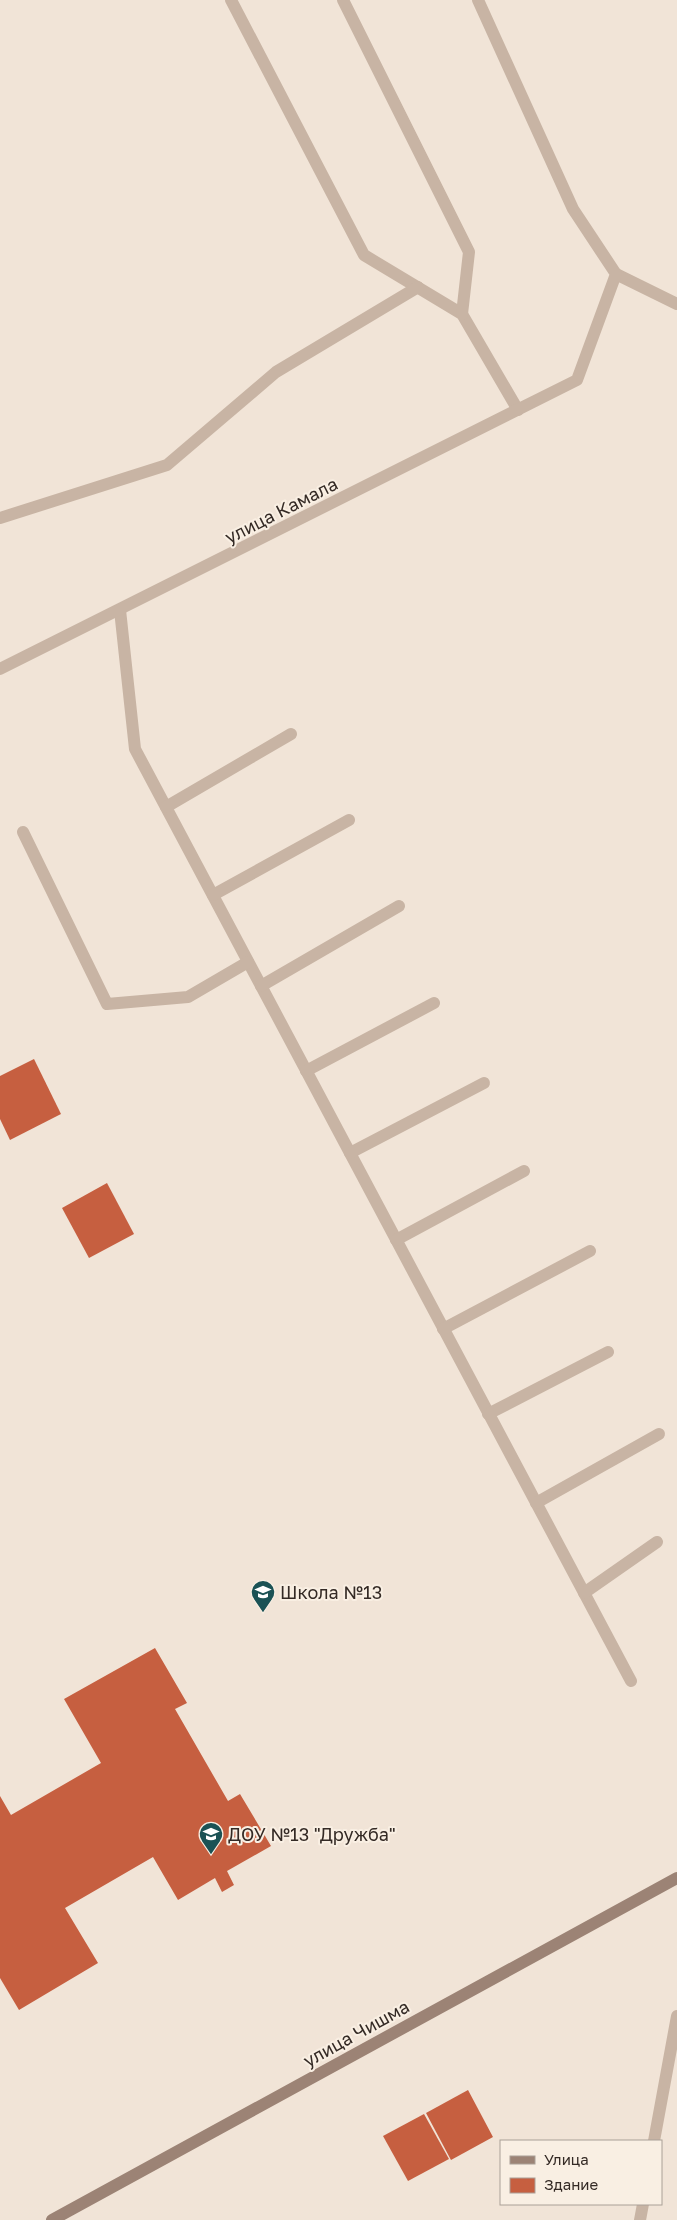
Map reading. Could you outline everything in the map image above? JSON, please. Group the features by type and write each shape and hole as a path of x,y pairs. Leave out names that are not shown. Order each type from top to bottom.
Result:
{"street":[{"path":"231,0 364,255 462,314 518,410"},
{"path":"343,0 469,252 462,314"},
{"path":"478,0 573,209 616,274 677,304"},
{"name":"улица Камала","path":"0,669 577,380 616,274"},
{"path":"0,518 166,465 276,372 418,287"},
{"path":"120,610 135,749 631,1681"},
{"path":"166,807 291,734"},
{"path":"213,896 349,820"},
{"path":"23,832 107,1004 188,997 248,962"},
{"path":"261,986 399,906"},
{"path":"306,1072 434,1003"},
{"path":"350,1153 484,1083"},
{"path":"396,1240 524,1171"},
{"path":"443,1329 590,1251"},
{"path":"488,1414 608,1352"},
{"path":"536,1503 659,1434"},
{"path":"584,1593 657,1542"},
{"name":"улица Чишма","path":"52,2220 677,1878"},
{"path":"654,2140 677,2016"},
{"path":"640,2220 643,2205"}],"building":[{"path":"34,1059 61,1114 10,1140 0,1119 0,1076"},
{"path":"107,1183 134,1234 89,1258 62,1208"},
{"path":"155,1648 187,1703 175,1709 228,1801 240,1794 271,1846 227,1871 234,1885 222,1892 215,1878 178,1900 153,1857 65,1908 98,1963 19,2010 0,1978 0,1796 11,1815 101,1763 64,1699"},
{"path":"468,2090 493,2137 451,2160 426,2113"},
{"path":"424,2114 449,2159 408,2181 383,2136"}],"place":[{"name":"Школа №13","path":"263,1613"},
{"name":"ДОУ №13 \"Дружба\"","path":"211,1855"}]}
